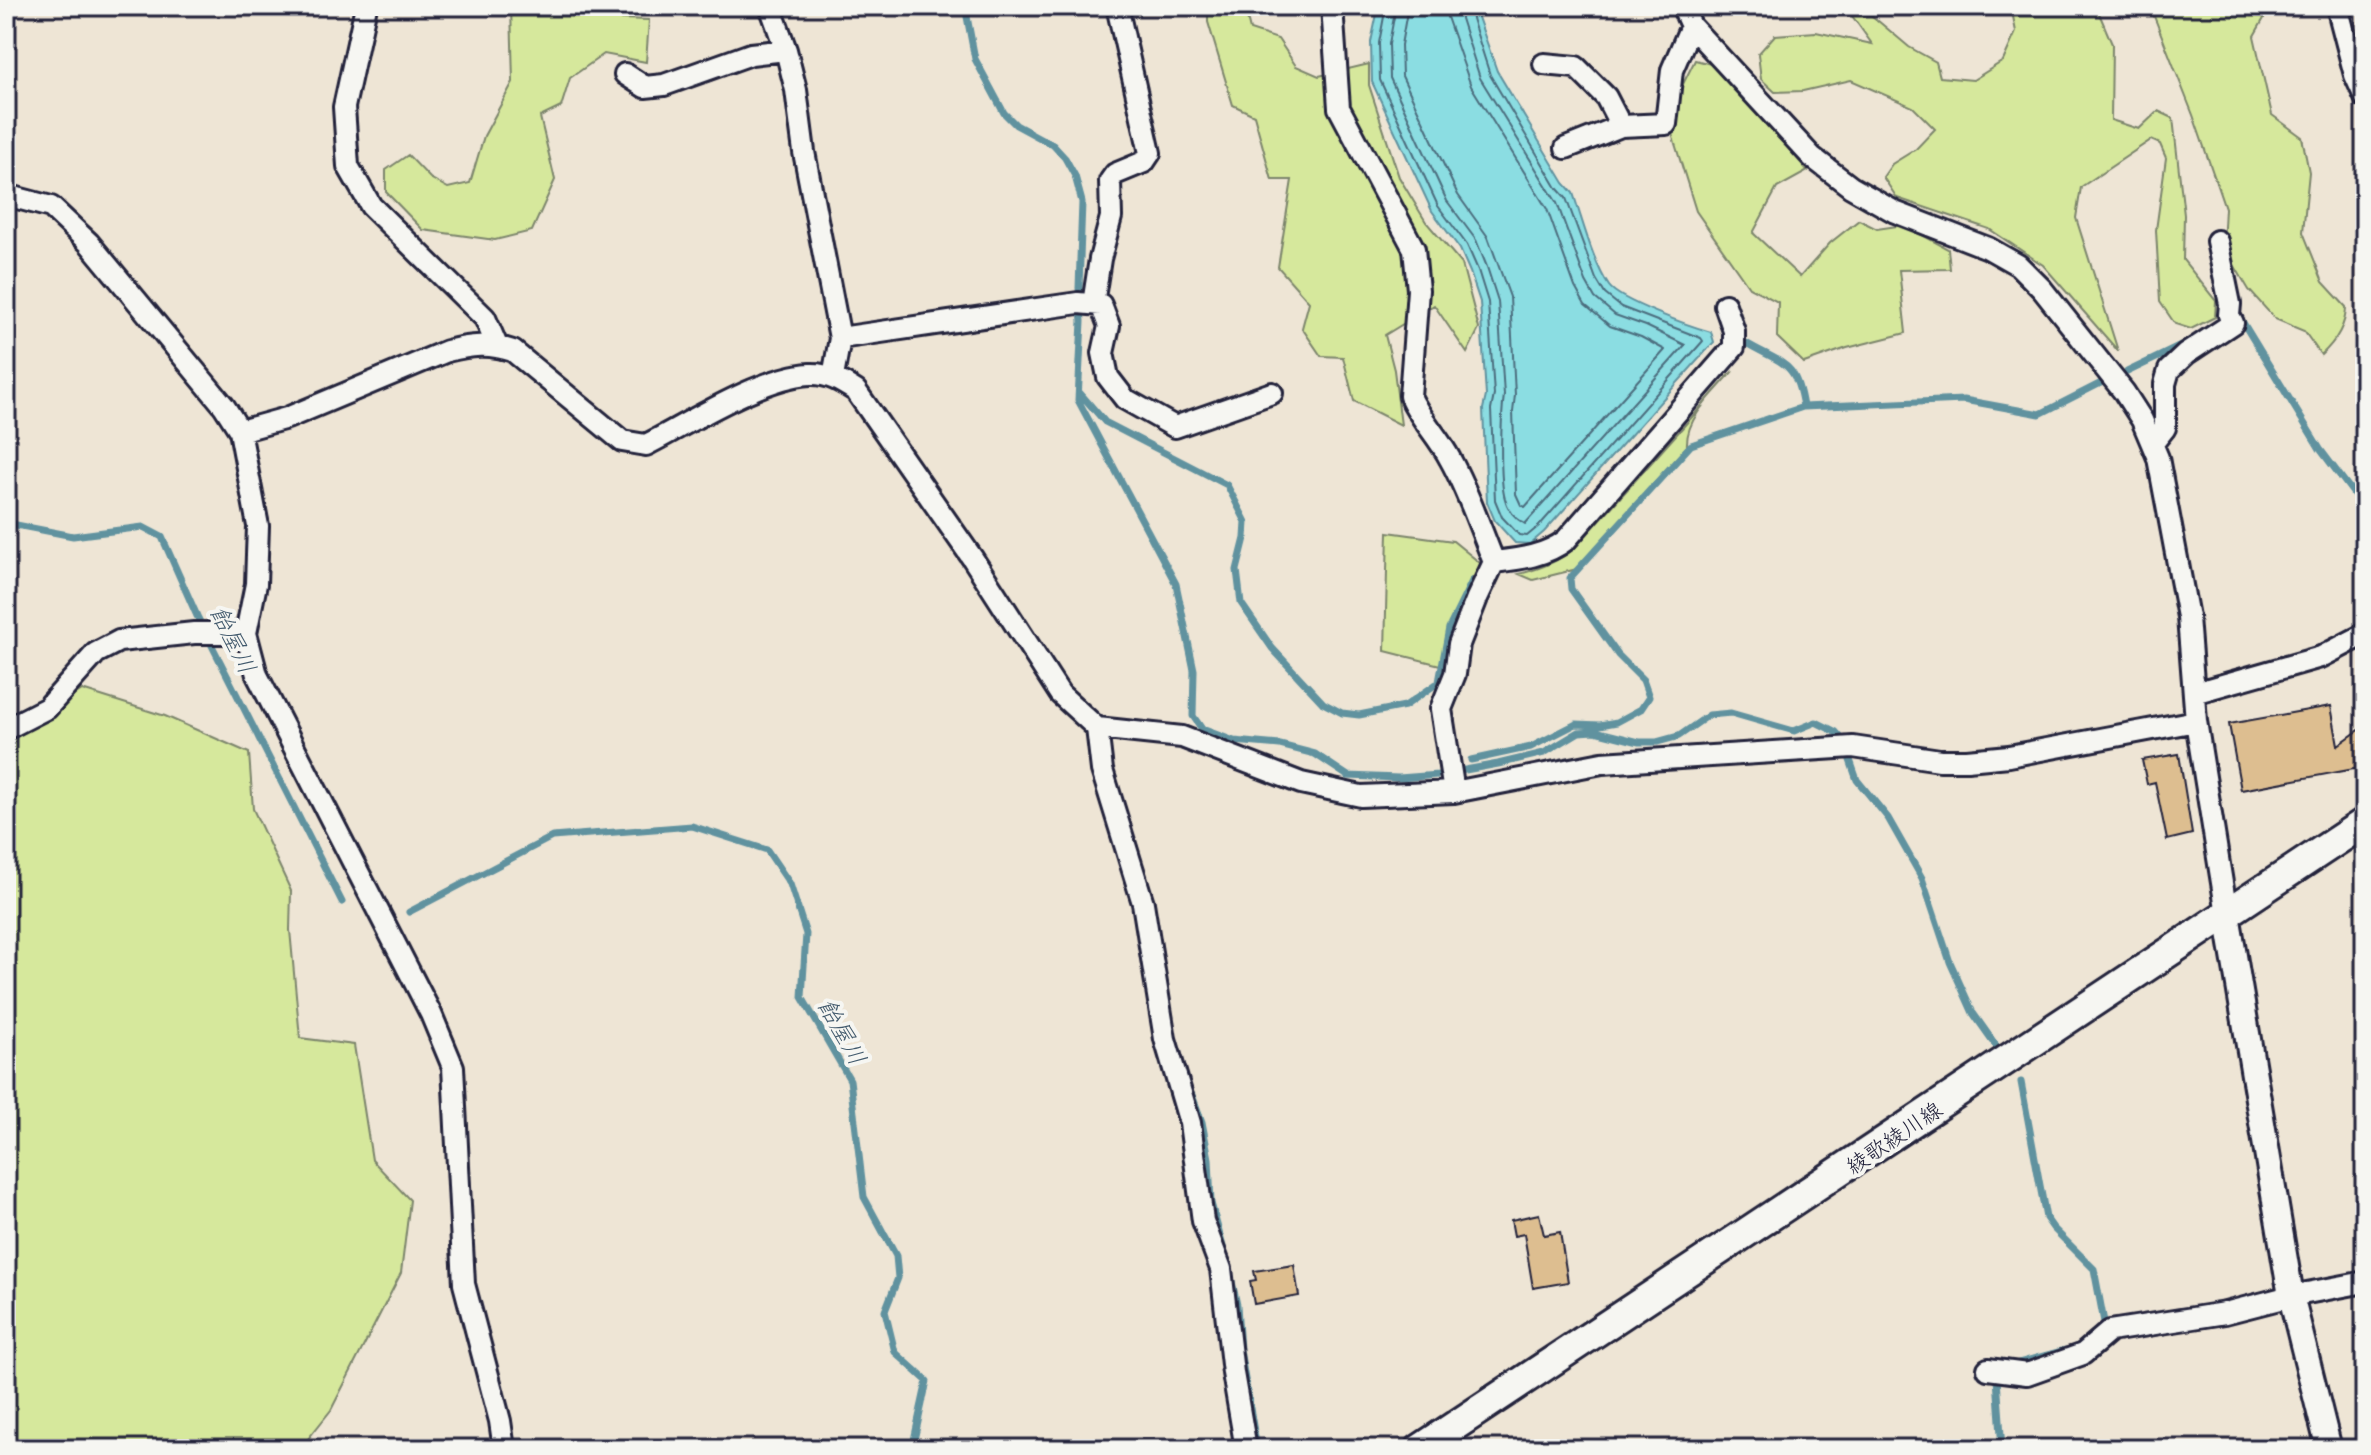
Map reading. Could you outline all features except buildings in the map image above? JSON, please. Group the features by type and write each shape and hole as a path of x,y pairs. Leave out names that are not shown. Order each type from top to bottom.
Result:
{"main road":[{"name":"綾歌綾川線","path":"1420,1449 2365,822"}],"street":[{"path":"366,6 344,107 348,166 371,206 485,318 497,346"},
{"path":"770,6 796,90 804,152 840,338 833,377"},
{"path":"1085,303 1111,217 1110,181 1115,174 1144,162 1150,153 1117,6"},
{"path":"1332,6 1339,108 1414,249 1418,290 1410,396 1460,476 1494,562 1459,644 1455,674 1441,709 1452,779"},
{"path":"1682,6 1691,26 1812,157 1851,187 1895,212 1988,248 2018,265 2042,289 2124,392 2153,443 2188,617 2196,721 2291,1296 2329,1449"},
{"path":"2337,6 2355,75 2365,97"},
{"path":"1566,148 1621,126 1666,124 1672,70 1691,26"},
{"path":"625,74 645,87 664,85 751,54 786,50"},
{"path":"1544,64 1576,67 1606,97 1621,126"},
{"path":"6,195 51,207 89,243 224,406 240,431 258,526 256,584 246,633 257,675 431,1014 453,1067 464,1284 500,1421 504,1449"},
{"path":"2153,443 2165,428 2165,384 2169,370 2231,319 2217,241"},
{"path":"840,338 1085,303 1101,305 1109,326 1103,353 1108,377 1125,399 1175,427 1272,393"},
{"path":"1494,562 1523,559 1558,547 1566,540 1734,347 1734,331 1725,305"},
{"path":"240,431 287,418 447,351 472,344 513,351 622,441 636,445 646,445 755,389 811,373 833,377 856,391 973,559 1060,694 1097,728 1182,737 1301,783 1361,796 1452,779 1602,763 1846,747 1940,760 1967,760 2009,756 2196,721"},
{"path":"6,729 47,708 96,653 119,641 194,633 246,633"},
{"path":"2194,693 2321,657 2365,634"},
{"path":"1097,728 1102,770 1143,903 1165,1039 1190,1123 1203,1221 1221,1269 1233,1373 1246,1449"},
{"path":"1997,1370 2027,1374 2083,1354 2110,1331 2225,1313 2365,1282"}],"green space":[{"path":"511,6 596,6 594,18 649,20 646,62 604,54 570,78 561,107 540,117 555,180 532,231 495,240 423,230 386,192 386,170 408,155 430,178 448,188 470,183 484,136 513,82"},
{"path":"1208,6 1244,6 1250,30 1278,39 1296,66 1319,76 1369,64 1369,85 1399,177 1426,222 1462,264 1479,329 1467,353 1434,305 1385,335 1394,370 1401,425 1354,401 1343,357 1321,356 1302,328 1309,302 1278,267 1292,180 1272,180 1254,115 1233,105 1208,22"},
{"path":"2011,6 2096,6 2112,44 2111,120 2139,129 2158,111 2173,118 2184,215 2183,260 2216,301 2215,317 2191,329 2175,324 2160,302 2156,230 2166,158 2160,144 2151,140 2081,187 2076,218 2118,351 2043,265 1989,229 1897,198 1883,177 1892,164 1916,149 1935,129 1913,107 1851,80 1803,91 1775,92 1761,79 1758,54 1775,35 1816,32 1872,44 1850,13 1871,15 1909,47 1936,62 1940,77 1973,80 2003,61 2016,32"},
{"path":"2150,6 2271,6 2254,36 2272,115 2302,137 2309,172 2303,232 2323,282 2346,307 2339,334 2321,355 2304,331 2275,319 2249,290 2223,246 2225,208"},
{"path":"1695,60 1715,65 1808,171 1777,188 1753,233 1800,277 1830,243 1859,220 1877,229 1904,225 1948,249 1950,269 1899,270 1906,333 1804,363 1777,337 1778,302 1749,287 1696,211 1672,134 1679,92"},
{"path":"1708,398 1691,425 1687,446 1577,569 1533,580 1519,574 1548,564 1575,548"},
{"path":"1388,532 1453,541 1480,563 1478,580 1451,631 1448,667 1385,651"},
{"path":"82,690 165,716 249,753 253,809 291,891 290,930 300,1038 354,1045 372,1160 410,1200 401,1273 331,1410 300,1449 6,1449 6,740"}],"water":[{"path":"1382,6 1474,6 1497,71 1573,193 1593,254 1609,286 1641,306 1711,332 1714,342 1530,544 1515,543 1495,521 1487,502 1483,409 1486,396 1480,302 1460,249 1432,211 1372,82 1371,42 1378,9"}],"waterway":[{"path":"965,6 975,59 1004,113 1016,125 1053,145 1075,176 1082,202 1079,288 1082,321 1078,400 1176,584 1194,670 1193,716 1202,729 1234,741 1280,745 1315,754 1348,776 1399,778 1438,775 1544,753 1579,732 1595,731 1639,742 1657,742 1679,736 1709,715 1731,713 1794,731 1816,722 1836,732 1843,740 1857,780 1888,818 1922,878 1950,962 1973,1013 1997,1047"},
{"path":"2239,316 2320,449 2365,509"},
{"path":"1746,343 1792,372 1803,407"},
{"path":"2127,372 2183,345"},
{"path":"1471,760 1531,747 1576,724 1617,722 1641,709 1649,697 1643,680 1618,655 1571,589 1570,578 1691,445 1803,407 1964,400 2040,414 2101,383"},
{"path":"1079,392 1105,422 1227,485 1246,522 1237,570 1241,603 1272,648 1323,703 1342,713 1359,715 1405,706 1439,682 1449,628 1472,581"},
{"name":"飴屋川","path":"6,523 73,536 143,527 162,537 197,616 342,902"},
{"name":"飴屋川","path":"409,912 552,837 692,826 767,850 790,884 806,934 802,997 850,1080 864,1197 896,1256 898,1278 885,1311 895,1352 927,1381 912,1449"},
{"path":"2021,1082 2046,1218 2094,1269 2104,1322 2100,1332"},
{"path":"1192,1095 1202,1122 1209,1159 1211,1203 1225,1254"},
{"path":"1231,1277 1257,1449"},
{"path":"2011,1365 2065,1350"},
{"path":"2000,1375 1997,1379 2002,1449"}]}
